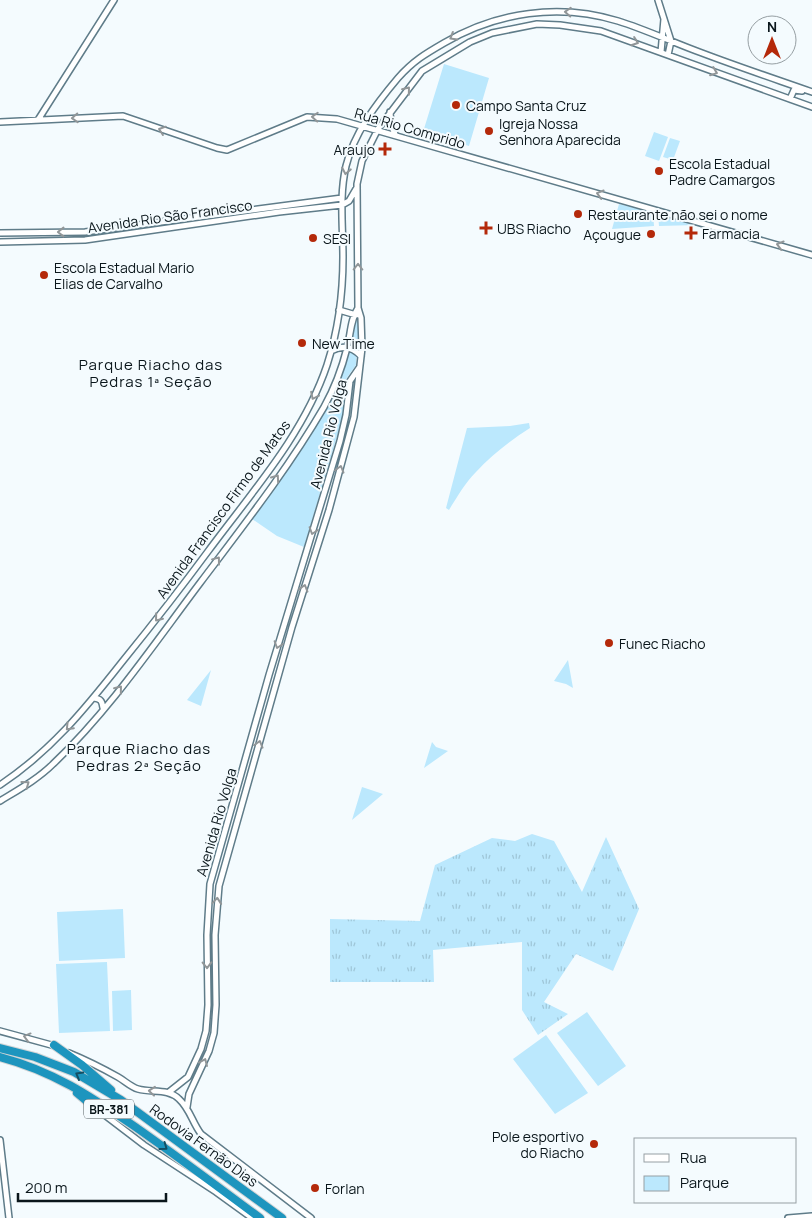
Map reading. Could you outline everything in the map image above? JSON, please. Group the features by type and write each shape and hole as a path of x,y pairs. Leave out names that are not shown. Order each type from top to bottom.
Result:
{"highway":[{"path":"54,1045 82,1065 121,1100"},
{"name":"Rodovia Fernão Dias","path":"0,1048 35,1057 74,1072 121,1100 282,1218"},
{"name":"Rodovia Fernão Dias","path":"0,1058 26,1064 60,1079 91,1097 151,1138 260,1218"},
{"path":"60,1079 89,1103"},
{"name":"BR-381","path":"254,1197 291,1218"}],"street":[{"path":"38,120 114,0"},
{"path":"658,0 665,16 671,41 668,55"},
{"name":"Avenida Francisco Firmo de Matos","path":"0,785 42,753 72,725 94,698 166,608 278,458 313,399 331,350 339,310 343,260 342,198 346,166 363,125 390,88 421,55 462,32 499,19 532,12 571,12 616,20 812,92"},
{"path":"661,52 661,37 665,16"},
{"path":"422,71 470,42 492,33 537,24 560,25 601,31 812,107"},
{"path":"342,205 354,196 362,161 378,129 430,62 431,59 428,55 421,55"},
{"path":"790,99 794,90 812,92"},
{"path":"390,112 391,125 396,135"},
{"name":"Rua Rio Comprido","path":"0,122 123,116 227,150 307,116 337,119 378,129 655,211 812,255"},
{"path":"358,184 358,308 361,318 361,356 359,367"},
{"name":"Avenida Rio São Francisco","path":"0,233 85,232 342,198"},
{"name":"Avenida Rio São Francisco","path":"0,242 85,240 279,212 342,205"},
{"name":"Avenida Francisco Firmo de Matos","path":"0,801 52,766 137,666 242,526 302,442 325,406 348,347 354,314 358,308"},
{"path":"339,310 361,318"},
{"path":"331,350 338,347 348,347 361,356"},
{"name":"Avenida Rio Volga","path":"168,1092 188,1077 198,1057 206,1031 208,1005 207,935 210,884 269,674 340,441 346,415 350,381 359,367"},
{"name":"Avenida Rio Volga","path":"187,1107 189,1094 209,1052 214,1033 216,1005 215,926 219,886 292,627 347,443 354,416 359,367"},
{"path":"94,698 102,702 103,708"},
{"name":"Rodovia Fernão Dias","path":"0,1031 54,1045 137,1089 152,1092 168,1092 178,1097 187,1107 193,1125 201,1134 312,1218"},
{"path":"89,1103 144,1144 252,1218"},
{"path":"0,1140 9,1218"},
{"path":"788,1218 812,1216"}],"green space":[{"name":"Campo Santa Cruz","path":"444,64 489,78 469,146 423,132"},
{"path":"654,132 668,137 659,161 645,156"},
{"path":"670,138 680,141 673,160 663,157"},
{"path":"619,204 653,213 654,226 612,229"},
{"path":"658,214 697,225 659,226"},
{"path":"357,317 359,320 356,365 346,379 343,416 304,547 277,536 252,519 334,397 350,350"},
{"path":"529,423 530,428 509,443 476,472 461,490 449,510 446,508 467,428"},
{"path":"568,660 573,688 554,681"},
{"path":"211,670 201,706 187,700"},
{"path":"432,742 436,747 448,751 424,768"},
{"path":"362,787 383,794 352,820"},
{"path":"532,834 554,841 582,892 606,837 639,909 613,971 576,954 544,1002 568,1014 538,1035 522,1010 522,942 433,950 434,982 330,982 330,919 420,921 435,865 492,838 515,841"},
{"path":"123,909 125,958 59,961 57,912"},
{"path":"107,962 110,1031 59,1033 56,964"},
{"path":"131,990 132,1030 113,1031 112,991"},
{"path":"587,1012 626,1066 598,1086 557,1033"},
{"path":"546,1035 588,1093 555,1114 513,1059"}],"place":[{"name":"Campo Santa Cruz","path":"456,105"},
{"name":"Igreja Nossa Senhora Aparecida","path":"489,131"},
{"name":"Araujo","path":"385,149"},
{"name":"Escola Estadual Padre Camargos","path":"659,171"},
{"name":"Restaurante não sei o nome","path":"578,214"},
{"name":"UBS Riacho","path":"486,228"},
{"name":"Farmacia","path":"691,233"},
{"name":"Açougue","path":"651,234"},
{"name":"SESI","path":"313,238"},
{"name":"Escola Estadual Mario Elias de Carvalho","path":"44,275"},
{"name":"New Time","path":"302,343"},
{"name":"Funec Riacho","path":"609,643"},
{"name":"Pole esportivo do Riacho","path":"594,1144"},
{"name":"Forlan","path":"315,1188"}],"district":[{"name":"Parque Riacho das Pedras 1ª Seção","path":"151,372"},
{"name":"Parque Riacho das Pedras 2ª Seção","path":"139,756"}]}
